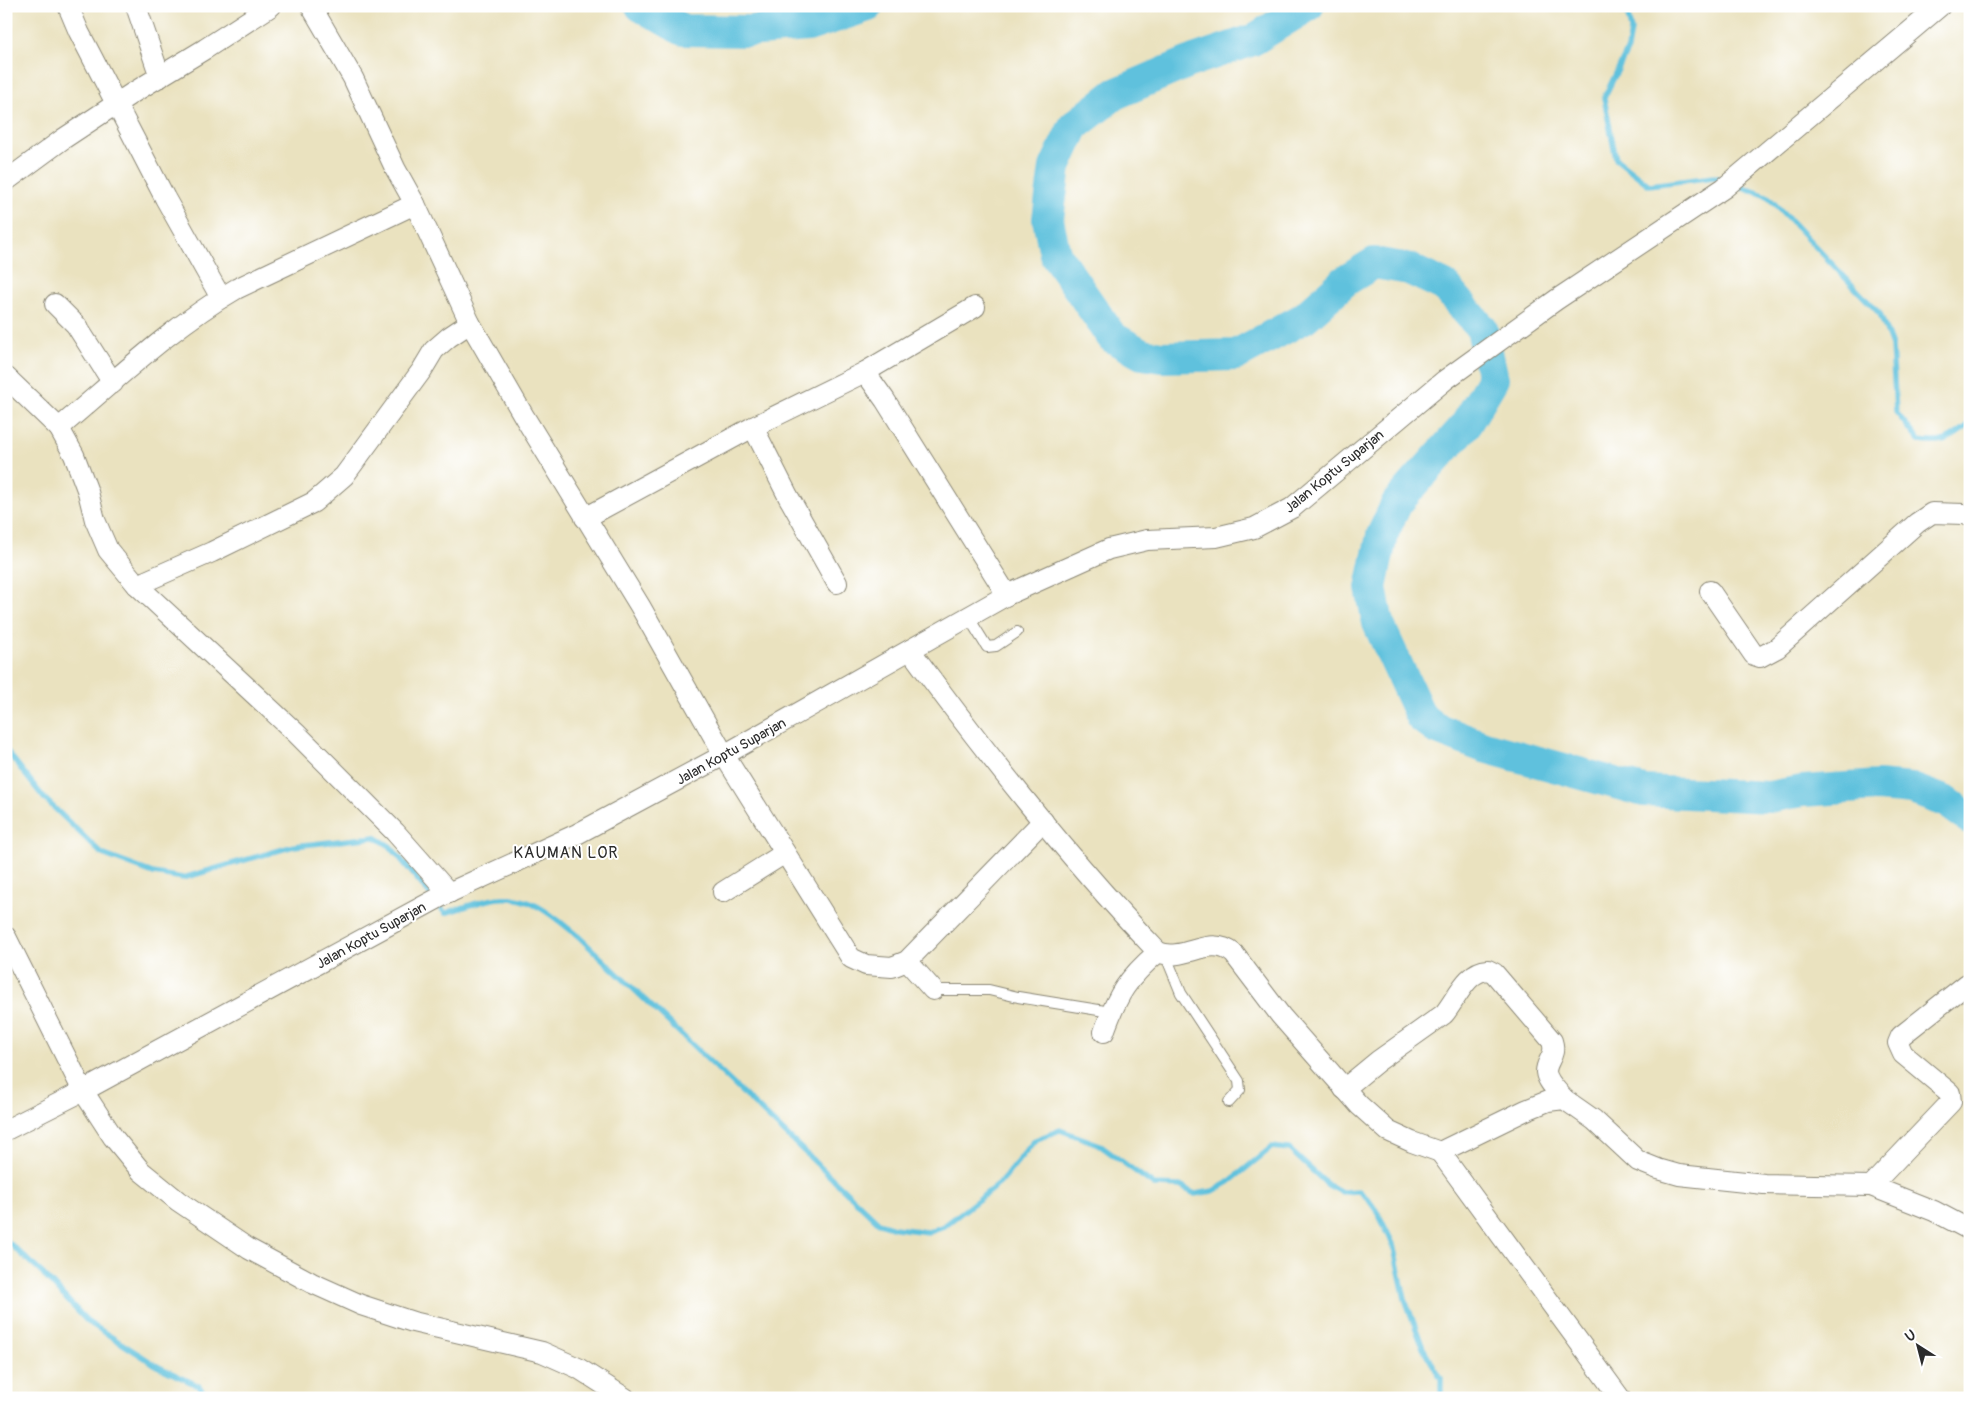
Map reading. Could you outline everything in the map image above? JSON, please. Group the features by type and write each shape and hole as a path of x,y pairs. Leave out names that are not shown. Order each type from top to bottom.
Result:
{"street":[{"path":"68,6 165,198 221,298"},
{"path":"136,6 160,77"},
{"path":"6,181 63,139 271,6"},
{"path":"311,6 354,78 470,323 524,418 640,606 724,755 851,958 866,965 892,967 907,961 1043,821"},
{"name":"Jalan Koptu Suparjan","path":"6,1130 83,1091 446,894 577,834 724,755 1007,595 1109,549 1147,540 1216,538 1254,528 1292,508 1445,380 1556,300 1724,188 1940,6"},
{"path":"59,428 162,342 221,298 415,204"},
{"path":"55,304 76,325 112,383"},
{"path":"585,518 753,427 865,372 975,308"},
{"path":"137,585 212,552 314,502 344,476 417,377 434,350 470,323"},
{"path":"865,372 890,408 1007,595"},
{"path":"6,377 59,428 74,455 88,492 95,520 108,550 137,585 296,733 395,832 446,894"},
{"path":"753,427 788,496 837,584"},
{"path":"1710,592 1754,654 1760,657 1777,648 1917,523 1932,513 1964,514 1970,516"},
{"path":"910,650 960,718 1034,812 1130,922 1162,953"},
{"path":"723,892 785,853"},
{"path":"6,937 83,1091 113,1137 141,1171 178,1201 249,1248 312,1283 360,1305 413,1322 542,1352 578,1368 625,1398"},
{"path":"1104,1032 1121,991 1136,972 1162,953 1216,945 1227,948 1234,954 1281,1016 1344,1089 1388,1131 1440,1152 1620,1398"},
{"path":"907,961 933,990"},
{"path":"1344,1089 1378,1061 1444,1014 1467,981 1476,974 1488,970 1494,973 1552,1042 1553,1055 1547,1068 1547,1075 1564,1099 1594,1120 1638,1160 1672,1173 1764,1184 1871,1186 1934,1211 1970,1230"},
{"path":"1871,1186 1951,1102 1952,1097 1950,1093 1903,1054 1898,1043 1901,1036 1966,984"},
{"path":"1440,1152 1533,1107 1548,1101 1564,1099"}],"lane":[{"path":"969,618 987,647 996,646 1017,632"},
{"path":"1162,953 1180,993 1239,1081 1240,1090 1229,1102"},
{"path":"933,990 989,990 1018,997 1111,1012"}],"waterway":[{"path":"641,6 683,30 748,31 808,26 868,6"},
{"path":"1308,6 1253,40 1194,60 1115,94 1074,126 1055,167 1048,219 1055,254 1112,337 1142,354 1162,357 1236,355 1304,318 1345,281 1374,263 1409,269 1445,286 1482,329 1493,379 1465,426 1397,503 1382,535 1371,588 1378,623 1421,717 1435,728 1484,747 1644,791 1769,797 1802,791 1878,786 1912,789 1947,802 1970,819"},
{"path":"1626,6 1631,30 1628,49 1604,98 1616,159 1649,185 1714,177 1725,181"},
{"path":"1734,184 1767,196 1880,314 1892,346 1896,412 1919,441 1935,442 1947,440 1970,424"},
{"path":"6,750 44,798 102,854 153,873 183,878 294,846 375,837 390,846 445,913 500,898 512,898 533,904 552,915 578,936 879,1223 895,1228 928,1232 944,1226 1000,1183 1035,1140 1060,1130 1098,1144 1154,1185 1180,1186 1195,1194 1213,1191 1229,1182 1272,1147 1289,1149 1328,1185 1342,1192 1359,1191 1368,1199 1378,1213 1393,1244 1405,1299 1423,1348 1441,1378 1441,1398"},
{"path":"6,1240 42,1273 88,1322 159,1367 199,1386 207,1398"}],"district":[{"name":"KAUMAN LOR","path":"566,852"}]}
